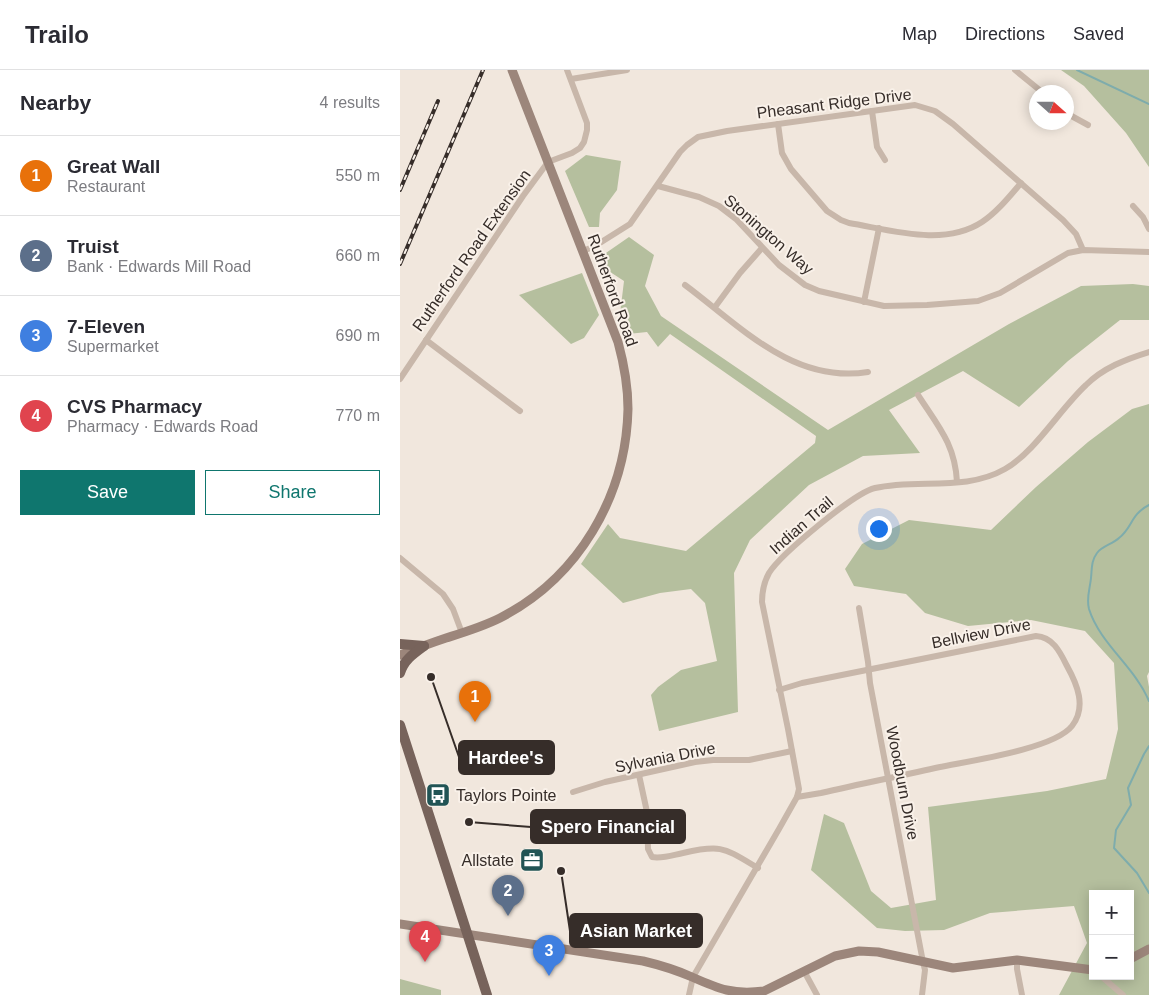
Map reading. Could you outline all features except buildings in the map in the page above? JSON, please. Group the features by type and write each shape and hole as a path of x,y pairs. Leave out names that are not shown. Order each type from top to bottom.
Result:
{"main road":[{"path":"400,644 424,646"},
{"path":"400,673 411,655 424,646"},
{"path":"400,725 488,995"}],"street":[{"name":"Rutherford Road","path":"400,655 501,617 532,598 553,581 573,560 592,534 618,477 624,453 628,415 627,385 614,331 512,70"},
{"path":"548,162 580,148 586,137 587,123 567,70"},
{"path":"571,79 627,70"},
{"path":"1015,70 1033,85"},
{"name":"Pheasant Ridge Drive","path":"583,251 595,246 630,224 680,152 698,137 778,124 915,106 935,111 1021,183 1070,227 1083,250"},
{"path":"872,111 877,148 885,160"},
{"path":"1074,117 1088,125"},
{"path":"778,124 782,153 786,161 827,211 849,223 928,235 960,232 988,218 1021,183"},
{"name":"Rutherford Road Extension","path":"400,379 548,162"},
{"name":"Stonington Way","path":"658,186 699,197 719,206 736,219 779,265 805,285 819,291 884,306 978,301 1000,293 1068,253 1083,250 1149,252"},
{"path":"1133,206 1142,216 1149,229"},
{"path":"864,302 879,228"},
{"path":"715,307 740,273 762,248"},
{"path":"685,285 754,338 790,361 809,368 844,374 868,372"},
{"path":"426,340 520,411"},
{"name":"Indian Trail","path":"797,796 799,786 762,602 762,591 766,579 776,564 798,543 866,491 888,486 968,481 987,476 1010,466 1036,441 1092,380 1120,362 1149,352"},
{"path":"918,395 950,445 956,482"},
{"path":"400,558 443,594 453,609 462,633"},
{"name":"Woodburn Drive","path":"859,608 870,683 925,970 922,995"},
{"name":"Bellview Drive","path":"779,690 802,683 1025,637 1040,636 1050,640 1054,645 1073,677 1079,693 1079,707 1075,721 1069,730 1058,737 1006,753 888,779 797,796"},
{"name":"Sylvania Drive","path":"573,792 639,774 695,762 749,760 792,751"},
{"path":"639,774 647,812 648,849 652,857 662,858 716,848 729,851 758,868"},
{"path":"690,995 693,977 758,868 797,796"},
{"path":"400,924 643,961 676,970 724,992 745,995 764,991 835,956 859,951 878,952 959,968 1017,960 1089,969"},
{"path":"1134,957 1149,949"},
{"path":"1017,960 1022,995"},
{"path":"804,971 817,995"},
{"path":"1106,980 1123,995"}],"green space":[{"path":"1061,70 1149,70 1149,167 1126,133 1084,86"},
{"path":"586,155 621,161 617,190 600,213 599,227 589,227 565,171"},
{"path":"629,237 654,255 645,286 661,316 828,430 1009,324 1081,286 1133,284 1149,286 1149,320 1120,320 1068,361 1019,407 963,371 889,410 920,453 863,456 809,485 750,540 734,573 738,712 659,731 651,695 658,687 681,670 717,661 705,603 691,589 660,593 623,603 581,564 608,524 620,538 686,551 815,443 816,436 670,334 658,347 647,332 628,334 620,314 624,281 604,268 603,255"},
{"path":"582,273 599,315 584,338 571,344 519,295"},
{"path":"1149,404 1149,672 1147,676 1149,687 1149,995 1059,995 1087,943 1074,906 990,913 944,930 905,931 877,928 811,870 824,814 844,823 871,891 891,908 936,900 928,807 1047,791 1106,779 1118,729 1114,663 1085,631 1031,620 968,626 925,613 906,594 854,586 845,569 862,544 909,520 991,530 1036,487 1088,442 1132,409"},
{"path":"400,979 441,990 441,995 400,995"}],"waterway":[{"path":"1077,70 1149,104"},
{"path":"1149,505 1138,513 1124,534 1099,551 1095,556 1088,594 1089,609 1094,622 1109,645 1135,677 1149,701"},
{"path":"1149,746 1128,788 1131,805 1116,830 1114,848 1137,873 1149,893"}],"railway":[{"path":"400,264 483,70"},
{"path":"400,190 438,101"}],"place":[{"name":"Hardee's","path":"431,677"},
{"name":"Great Wall","path":"475,722"},
{"name":"Taylors Pointe","path":"438,795"},
{"name":"Spero Financial","path":"469,822"},
{"name":"Allstate","path":"532,860"},
{"name":"Asian Market","path":"561,871"},
{"name":"Truist","path":"508,916"},
{"name":"CVS Pharmacy","path":"425,962"},
{"name":"7-Eleven","path":"549,976"}]}
